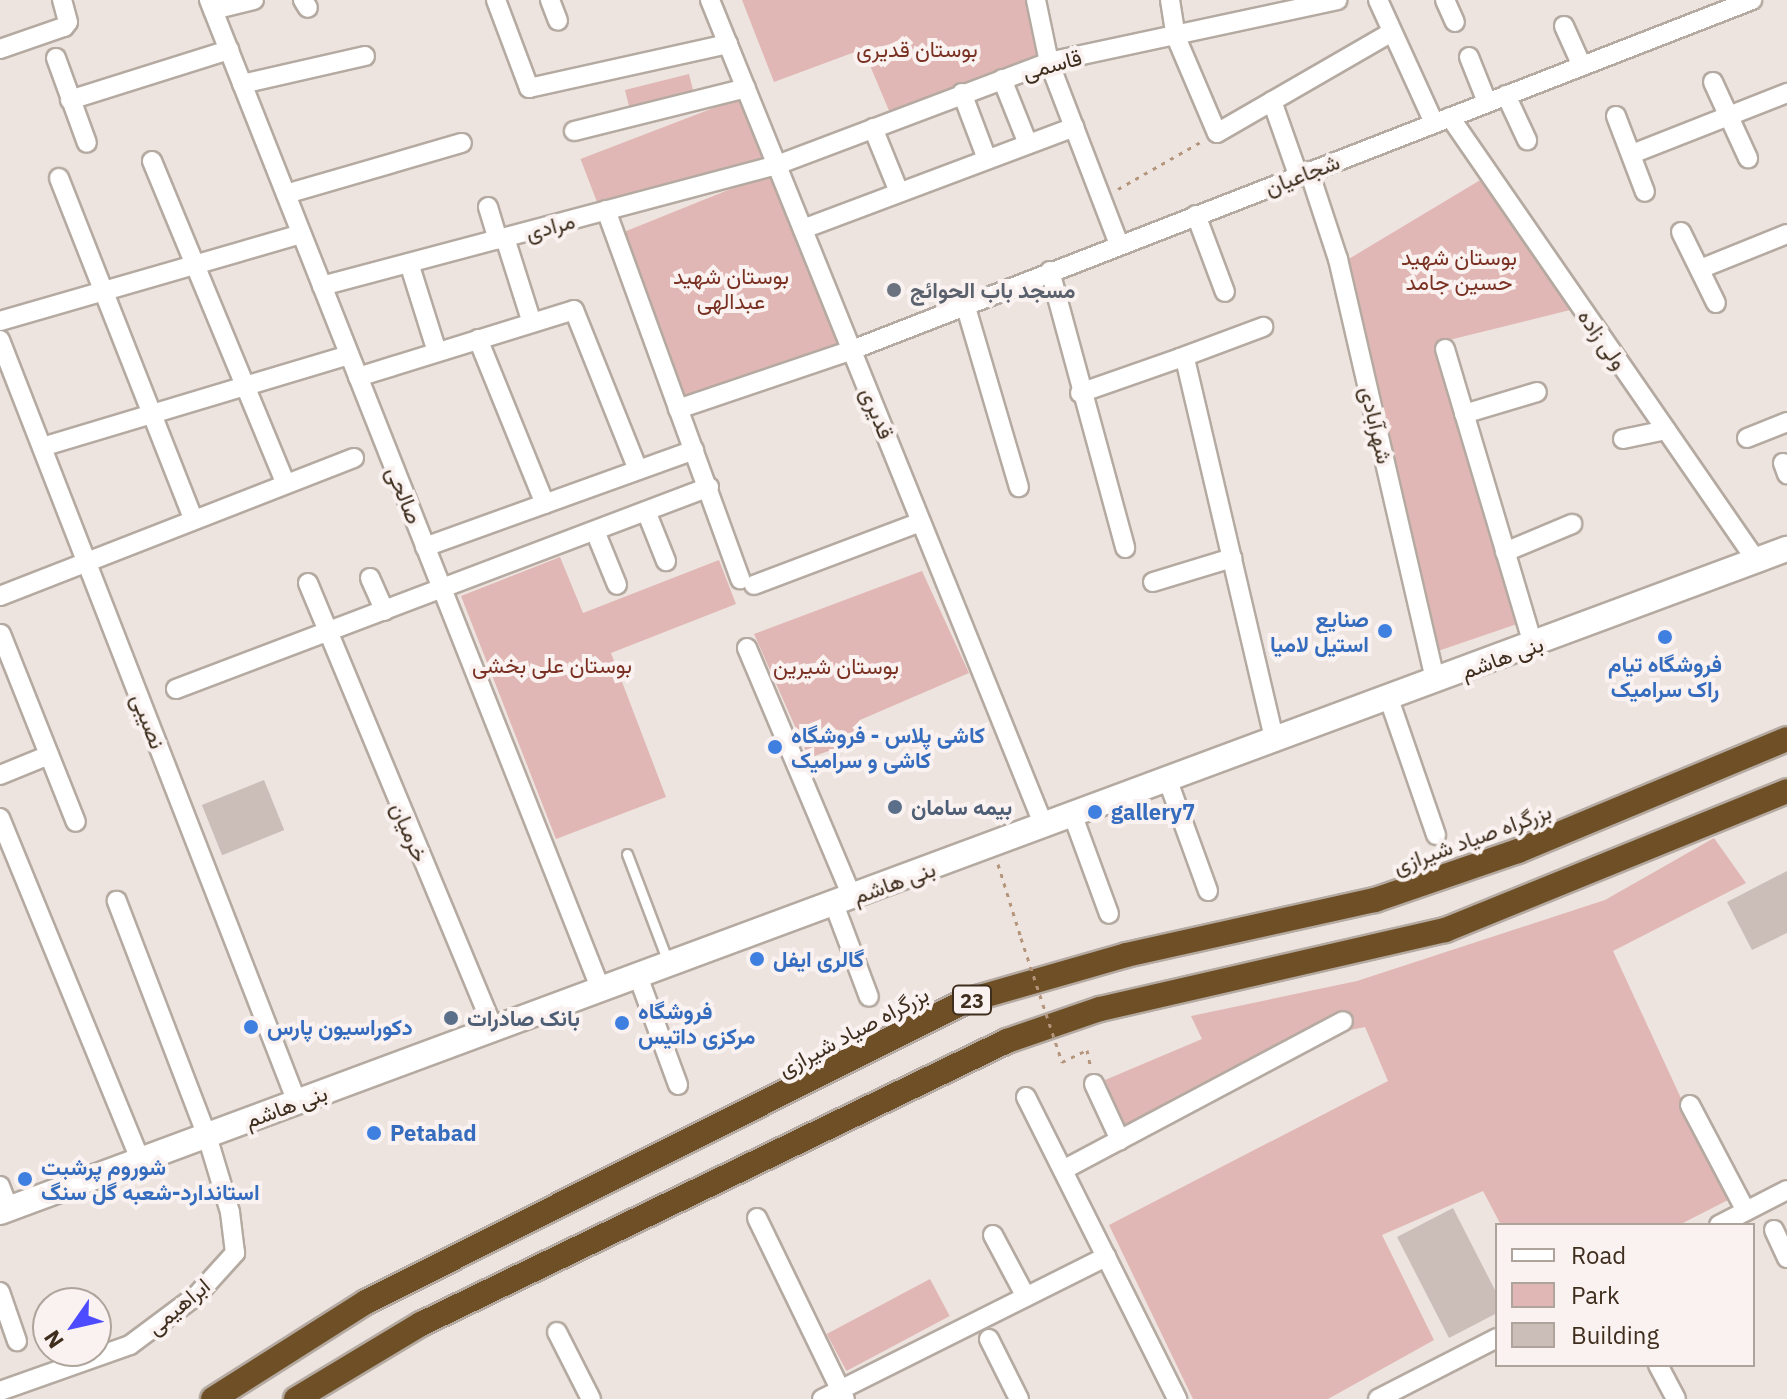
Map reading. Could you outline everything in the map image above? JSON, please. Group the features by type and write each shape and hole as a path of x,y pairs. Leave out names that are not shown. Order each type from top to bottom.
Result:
{"highway":[{"name":"بزرگراه صیاد شیرازی","path":"213,1399 366,1302 966,1001 1126,955 1375,900 1504,857 1787,739"},
{"name":"23","path":"296,1399 421,1324 1007,1041 1100,1009 1445,930 1515,906 1787,791"}],"main road":[{"name":"بنی هاشم","path":"5,1210 1436,682 1787,549"}],"street":[{"path":"0,49 64,27 68,22 62,0"},
{"path":"211,5 254,0"},
{"path":"496,0 529,88 728,44"},
{"path":"550,0 558,21"},
{"name":"قدیری","path":"710,0 1044,826"},
{"path":"1036,0 1049,62 1119,244"},
{"path":"1170,0 1176,37 1217,133 1390,33"},
{"name":"قاسمی","path":"777,165 1049,62 1337,0"},
{"name":"ولی زاده","path":"1378,0 1390,33 1442,120 1756,560"},
{"path":"1445,0 1455,22"},
{"name":"شجاعیان","path":"678,409 852,350 1752,0"},
{"name":"صالحی","path":"211,5 601,990"},
{"path":"1564,26 1582,66"},
{"path":"70,100 229,50"},
{"path":"242,84 365,56"},
{"path":"1469,57 1487,102"},
{"path":"56,58 87,143"},
{"path":"1002,79 1028,144"},
{"path":"1713,82 1748,158"},
{"path":"574,131 746,88"},
{"path":"962,93 987,159"},
{"path":"1632,154 1787,93"},
{"path":"1506,95 1527,140"},
{"name":"شهرآبادی","path":"1272,101 1338,259 1436,682"},
{"path":"1616,116 1645,192"},
{"path":"803,229 1074,127"},
{"path":"873,128 899,192"},
{"path":"286,194 462,143"},
{"path":"152,161 285,482"},
{"name":"مرادی","path":"322,286 777,165"},
{"path":"59,178 101,292 193,518"},
{"path":"488,207 532,323"},
{"path":"606,210 678,409 747,582 921,522"},
{"path":"1196,215 1225,292"},
{"path":"1681,232 1716,303"},
{"path":"0,321 301,234"},
{"path":"1700,269 1787,234"},
{"path":"409,263 437,352"},
{"path":"1050,271 1080,393 1125,548"},
{"path":"965,304 1019,487"},
{"path":"358,377 574,310 638,470"},
{"path":"1080,393 1263,327"},
{"path":"478,339 545,504"},
{"name":"نصیبی","path":"0,340 297,1102"},
{"path":"1445,349 1533,645"},
{"path":"42,447 349,355"},
{"path":"1180,358 1186,363 1275,741"},
{"path":"1464,414 1537,392"},
{"path":"1747,438 1787,422"},
{"path":"1623,439 1666,430"},
{"path":"425,547 694,450"},
{"path":"0,596 285,482 354,458"},
{"path":"176,689 709,487"},
{"path":"646,511 666,561"},
{"path":"1505,552 1572,524"},
{"path":"595,531 617,585"},
{"path":"1153,582 1232,558"},
{"path":"370,578 385,611"},
{"name":"خرمیان","path":"308,583 325,634 494,1030"},
{"path":"1,634 76,822"},
{"path":"747,648 843,901 869,997"},
{"path":"1389,699 1436,835"},
{"path":"0,775 49,755"},
{"path":"1168,781 1208,891"},
{"path":"1073,816 1109,914"},
{"path":"0,818 140,1160"},
{"path":"117,901 207,1136"},
{"path":"638,976 678,1085"},
{"path":"1063,1170 1343,1021"},
{"path":"1094,1084 1120,1140"},
{"path":"1026,1097 1177,1399"},
{"path":"1690,1105 1746,1211"},
{"name":"ابراهیمی","path":"0,1391 130,1345 197,1295 235,1253 230,1212 207,1136"},
{"path":"0,1186 5,1210"},
{"path":"1723,1223 1787,1190"},
{"path":"757,1218 843,1394"},
{"path":"1774,1230 1787,1258"},
{"path":"993,1235 1026,1297"},
{"path":"822,1399 843,1394 1106,1257"},
{"path":"0,1292 17,1341"},
{"path":"557,1332 591,1399"},
{"path":"989,1339 1019,1399"},
{"path":"1378,1399 1495,1339"},
{"path":"1659,1367 1676,1399"}],"lane":[{"path":"627,854 669,965"}],"path":[{"path":"1101,199 1217,133"},
{"path":"992,846 1062,1062 1087,1050"}],"green space":[{"name":"بوستان قدیری","path":"742,0 1028,0 1040,60 890,113 863,49 774,82"},
{"path":"689,74 695,98 631,114 625,90"},
{"path":"742,97 767,161 605,223 580,159"},
{"name":"بوستان شهید عبدالهی","path":"775,171 845,345 691,408 620,234"},
{"name":"بوستان شهید حسین جامد","path":"1482,179 1574,309 1437,343 1520,623 1438,651 1347,260"},
{"name":"بوستان علی بخشی","path":"560,557 583,613 719,560 736,604 611,653 666,797 556,839 461,596"},
{"name":"بوستان شیرین","path":"922,571 969,673 860,720 862,739 809,758 754,634"},
{"path":"1714,838 1746,883 1613,951 1728,1200 1683,1223 1500,1223 1483,1191 1382,1235 1434,1340 1328,1399 1193,1399 1109,1225 1388,1081 1365,1027 1282,1044 1126,1130 1105,1080 1202,1039 1191,1016 1357,981 1605,900"},
{"path":"930,1279 950,1316 846,1371 827,1334"}],"building":[{"path":"264,780 284,830 222,855 202,805"},
{"path":"1787,871 1787,933 1752,950 1727,902"},
{"path":"1453,1208 1495,1290 1495,1314 1449,1338 1397,1237"}],"place":[{"name":"مسجد باب الحوائج","path":"894,290"},
{"name":"صنایع استیل لامیا","path":"1385,631"},
{"name":"فروشگاه تیام راک سرامیک","path":"1665,637"},
{"name":"کاشی پلاس - فروشگاه کاشی و سرامیک","path":"775,747"},
{"name":"بیمه سامان","path":"895,807"},
{"name":"gallery7","path":"1095,812"},
{"name":"گالری ایفل","path":"757,959"},
{"name":"بانک صادرات","path":"451,1018"},
{"name":"فروشگاه مرکزی داتیس","path":"622,1023"},
{"name":"دکوراسیون پارس","path":"251,1027"},
{"name":"Petabad","path":"374,1133"},
{"name":"شوروم پرشیت استاندارد-شعبه گل سنگ","path":"25,1179"}]}
